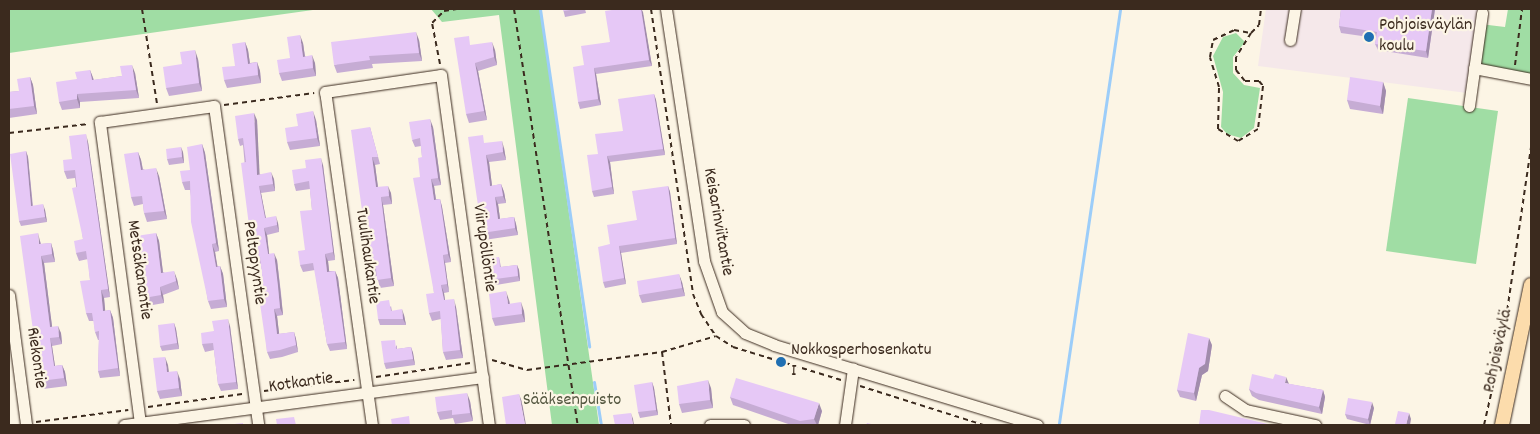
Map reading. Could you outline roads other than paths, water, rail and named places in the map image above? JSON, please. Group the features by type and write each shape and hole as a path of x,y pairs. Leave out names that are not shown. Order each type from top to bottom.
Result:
{"main road":[{"name":"Pohjoisväylä","path":"1502,425 1530,309 1531,285"}],"street":[{"name":"Keisarinviitantie","path":"666,9 704,261 722,312 745,333 852,369 1037,425"},
{"path":"1290,40 1295,9"},
{"path":"1469,106 1482,13"},
{"path":"1474,68 1514,74 1531,79"},
{"name":"Viirupöllöntie","path":"325,92 441,75 489,425"},
{"name":"Tuulihaukantie","path":"325,92 372,425"},
{"name":"Peltopyyntie","path":"100,122 214,106 258,425"},
{"name":"Metsäkanantie","path":"100,122 140,423"},
{"name":"Riekontie","path":"9,295 26,425"},
{"path":"845,425 852,383 852,369"},
{"name":"Kotkantie","path":"124,425 483,377"},
{"path":"1225,396 1246,410 1315,425"},
{"path":"710,425 744,425"}],"waterway":[{"path":"540,9 589,346"},
{"path":"1059,423 1120,9"},
{"path":"594,382 601,425"}],"place":[{"name":"Pohjoisväylän koulu","path":"1369,37"},
{"name":"Nokkosperhosenkatu I","path":"781,362"}],"park label":[{"name":"Sääksenpuisto","path":"572,401"}]}
